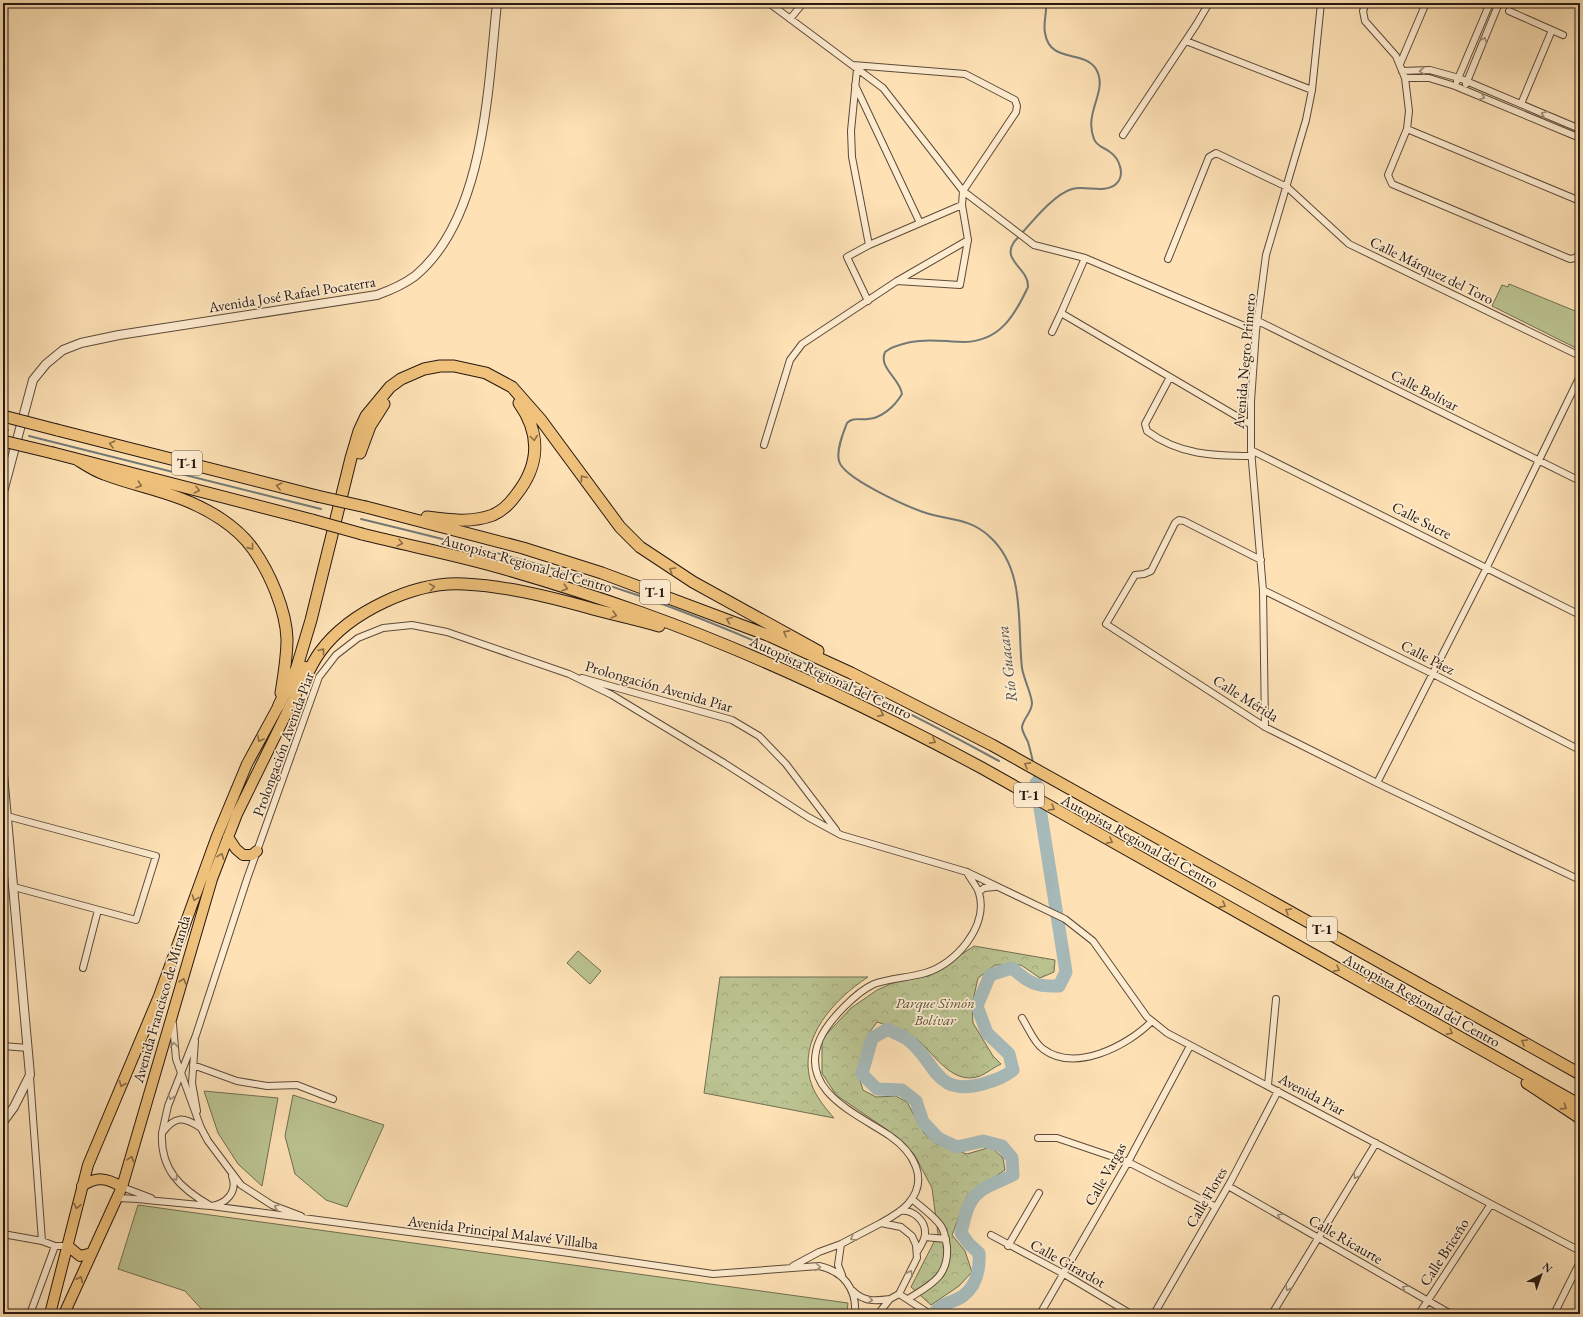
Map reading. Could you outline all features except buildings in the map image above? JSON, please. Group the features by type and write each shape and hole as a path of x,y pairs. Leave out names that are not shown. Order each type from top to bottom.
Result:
{"highway":[{"path":"279,705 296,670 313,613 351,458 359,431 366,416 386,392 401,379 424,369 454,366 486,373 512,387 522,396 620,527 640,547 666,566 821,652 905,693 930,712"},
{"path":"295,696 312,644 363,444 370,426 389,398 403,386 431,373 447,370 466,372 496,382 510,392 526,412 535,438 533,465 528,478 512,501 495,514 477,520 451,520 367,508"},
{"name":"Autopista Regional del Centro","path":"3,416 523,548 602,572 770,636 851,673 992,745 1580,1074"},
{"name":"Autopista Regional del Centro","path":"3,441 362,534 504,569 642,613 762,661 833,691 885,716 982,768 1580,1105"},
{"path":"78,460 103,474 183,499 207,511 235,530 253,549 275,588 282,612 287,638 286,669 279,705"},
{"path":"295,696 320,652 337,633 363,613 394,598 428,587 447,585 462,584 508,588 554,598 657,626 762,661"},
{"path":"1474,1046 1494,1063 1580,1118"},
{"path":"1558,1061 1580,1069"}],"main road":[{"name":"Avenida Francisco de Miranda","path":"64,1314 118,1198 212,879 237,814 295,696"},
{"name":"Avenida Francisco de Miranda","path":"50,1314 88,1165 159,996 223,822 247,764 279,705"},
{"path":"228,837 236,849 243,855 252,855 257,851"},
{"path":"82,1186 93,1179 101,1178 110,1180 122,1186"},
{"path":"68,1246 80,1256 92,1252"}],"street":[{"name":"Avenida José Rafael Pocaterra","path":"3,492 34,380 46,364 62,350 81,343 119,335 377,295 398,287 415,275 436,254 448,236 461,207 479,156 485,121 497,3"},
{"path":"769,3 883,88 963,191 1034,245 1085,258 1256,331"},
{"path":"790,19 803,3"},
{"path":"1123,135 1186,41 1209,3"},
{"name":"Avenida Negro Primero","path":"1265,727 1263,590 1251,453 1250,424 1256,331 1266,255 1306,120 1312,90 1321,3"},
{"path":"1366,3 1363,11 1364,21 1396,56 1405,78 1408,111 1407,129 1388,175 1392,184 1570,259 1575,258 1580,253"},
{"path":"1400,64 1426,3"},
{"path":"1455,86 1490,3"},
{"path":"1464,89 1499,3"},
{"path":"1509,11 1563,35"},
{"path":"1521,104 1552,30"},
{"path":"1186,41 1312,90"},
{"path":"855,67 851,131 852,157 869,245"},
{"path":"855,67 965,74 1015,100 1018,106 1016,112 963,191 962,205 968,240 960,285 897,281"},
{"path":"1402,71 1430,70 1459,78 1580,129"},
{"path":"1405,78 1429,78 1464,89 1580,138"},
{"path":"855,84 920,223"},
{"path":"1407,129 1580,201"},
{"name":"Calle Márquez del Toro","path":"1168,259 1209,157 1216,153 1287,187 1349,244 1580,356"},
{"path":"868,301 847,257 869,245 962,205"},
{"path":"764,444 790,360 802,344 897,281 968,240"},
{"path":"1052,332 1085,258"},
{"path":"1061,312 1250,424"},
{"name":"Calle Bolívar","path":"1258,321 1580,481"},
{"path":"1377,783 1487,567 1580,376"},
{"path":"1170,377 1145,424 1147,431 1178,448 1192,453 1214,456 1251,453"},
{"name":"Calle Sucre","path":"1251,453 1487,567 1580,615"},
{"name":"Calle Mérida","path":"1261,560 1184,521 1179,520 1175,523 1151,571 1144,574 1135,575 1106,624 1265,727 1377,783 1579,878"},
{"name":"Calle Páez","path":"1263,590 1433,674 1580,750"},
{"name":"Prolongación Avenida Piar","path":"196,1035 257,851 319,677 336,655 358,638 383,628 412,625 446,632 569,674 732,720 759,736 786,764 841,835 967,872 995,887 1065,919"},
{"name":"Prolongación Avenida Piar","path":"569,674 612,695 724,763 808,817 837,831"},
{"path":"3,774 5,815 14,887 28,1048 42,1241"},
{"path":"5,815 156,856 136,920 14,887"},
{"path":"790,1267 819,1252 841,1244 881,1223 900,1211 912,1199 918,1182 919,1173 911,1155 890,1136 838,1104 823,1086 816,1069 816,1051 820,1039 841,1010 858,994 874,984 925,973 938,968 958,953 974,931 980,908 979,892 967,872"},
{"path":"979,892 984,888 995,887"},
{"path":"83,968 98,910"},
{"name":"Avenida Piar","path":"1065,919 1093,941 1151,1022 1167,1033 1580,1251"},
{"path":"1268,1085 1276,999"},
{"path":"177,1002 173,1030 174,1048 180,1072 201,1128 208,1141 241,1185 254,1195 272,1205 314,1220"},
{"path":"1022,1018 1042,1048 1056,1056 1072,1059 1087,1057 1116,1046 1139,1034 1151,1022"},
{"path":"196,1035 192,1083 201,1128"},
{"path":"196,1035 180,1072 168,1106 162,1133 164,1154 174,1179 192,1195 211,1206 223,1202 233,1190 234,1182 227,1166"},
{"path":"3,1046 28,1048"},
{"name":"Calle Vargas","path":"1040,1314 1128,1162 1190,1046"},
{"path":"193,1065 218,1076 237,1081 267,1086 296,1085 333,1100"},
{"path":"3,1122 14,1107 30,1075"},
{"name":"Calle Flores","path":"1154,1314 1228,1186 1278,1092"},
{"path":"162,1133 174,1120 182,1119 201,1128"},
{"path":"1038,1138 1057,1138 1128,1162 1216,1207"},
{"path":"1272,1314 1376,1143"},
{"path":"122,1186 154,1199"},
{"name":"Calle Ricaurte","path":"1228,1186 1451,1314"},
{"path":"1008,1246 1039,1193"},
{"path":"188,1204 192,1195"},
{"name":"Avenida Principal Malavé Villalba","path":"118,1198 154,1199 211,1206 570,1253 713,1274 819,1266 836,1272 843,1277 853,1291"},
{"path":"910,1301 933,1283 942,1272 948,1260 946,1239 941,1226 912,1199"},
{"name":"Calle Briceño","path":"1419,1314 1491,1204"},
{"path":"853,1291 859,1297 875,1302 890,1299 899,1294 914,1265 917,1252 925,1237 924,1226 917,1216 910,1212 900,1211"},
{"path":"881,1223 901,1227 907,1230 912,1236 917,1252"},
{"path":"3,1234 42,1241 55,1246 68,1246"},
{"name":"Calle Girardot","path":"991,1235 1008,1246 1064,1274 1131,1314"},
{"path":"925,1237 946,1239"},
{"path":"841,1244 838,1265 843,1277"},
{"path":"30,1314 55,1246"},
{"path":"1554,1314 1580,1262"},
{"path":"853,1291 855,1314"},
{"path":"899,1294 930,1314"},
{"path":"878,1314 890,1299"}],"green space":[{"path":"1509,284 1580,313 1580,350 1492,306 1502,285 1508,287"},
{"name":"Parque Simón Bolívar","path":"974,946 1055,960 1054,972 1040,978 1021,965 995,965 978,978 972,1005 973,1023 993,1056 1001,1064 980,1076 970,1078 961,1077 945,1068 919,1041 899,1030 877,1022 869,1033 857,1071 863,1090 876,1097 896,1096 907,1102 924,1133 936,1144 967,1154 991,1147 1003,1158 1005,1170 967,1196 952,1235 965,1251 972,1272 959,1286 931,1305 911,1287 938,1234 932,1188 914,1154 886,1129 836,1095 822,1073 822,1039 851,1008 877,990 895,982 929,976"},
{"path":"578,951 601,971 590,984 567,963"},
{"name":"Parque Simón Bolívar","path":"720,977 868,977 855,986 830,1010 820,1024 813,1039 809,1054 808,1071 813,1088 822,1104 834,1118 704,1093"},
{"path":"204,1091 278,1098 262,1186 238,1164 218,1133"},
{"path":"293,1095 384,1125 347,1207 326,1200 295,1174 285,1136"},
{"path":"138,1205 848,1303 847,1314 206,1314 185,1291 118,1269"}],"waterway":[{"name":"Río Guacara","path":"1033,763 1028,742 1022,728 1022,725 1032,707 1032,703 1022,668 1018,598 1015,581 1002,550 990,537 974,526 958,520 923,512 876,491 843,468 839,461 838,452 840,442 849,421 854,419 873,418 883,414 896,403 902,394 898,383 884,363 885,352 891,348 918,341 931,340 965,342 988,337 997,332 1012,316 1028,287 1027,280 1013,260 1011,254 1011,249 1014,242 1041,212 1064,192 1077,188 1101,189 1111,187 1116,184 1121,176 1120,167 1116,158 1108,150 1097,144 1091,129 1093,111 1100,85 1096,69 1083,59 1060,53 1053,49 1048,43 1045,33 1046,3"},
{"path":"3,429 8,430"},
{"path":"29,436 321,509"},
{"path":"361,519 538,564 608,585 689,614 734,632 824,672 912,715 999,761"},
{"name":"Río Guacara","path":"1034,773 1036,783"},
{"name":"Río Guacara","path":"933,1314 944,1305 963,1296 972,1287 977,1277 979,1253 969,1244 961,1233 966,1214 971,1202 979,1192 988,1186 1013,1175 1012,1158 1002,1146 983,1141 957,1147 938,1138 923,1122 916,1101 902,1090 877,1089 862,1074 872,1038 888,1029 907,1039 917,1048 938,1075 954,1086 967,1087 983,1084 1002,1077 1013,1070 1009,1054 987,1033 977,1006 990,975 1012,968 1028,981 1033,983 1044,986 1059,986 1066,972 1036,783"}]}
